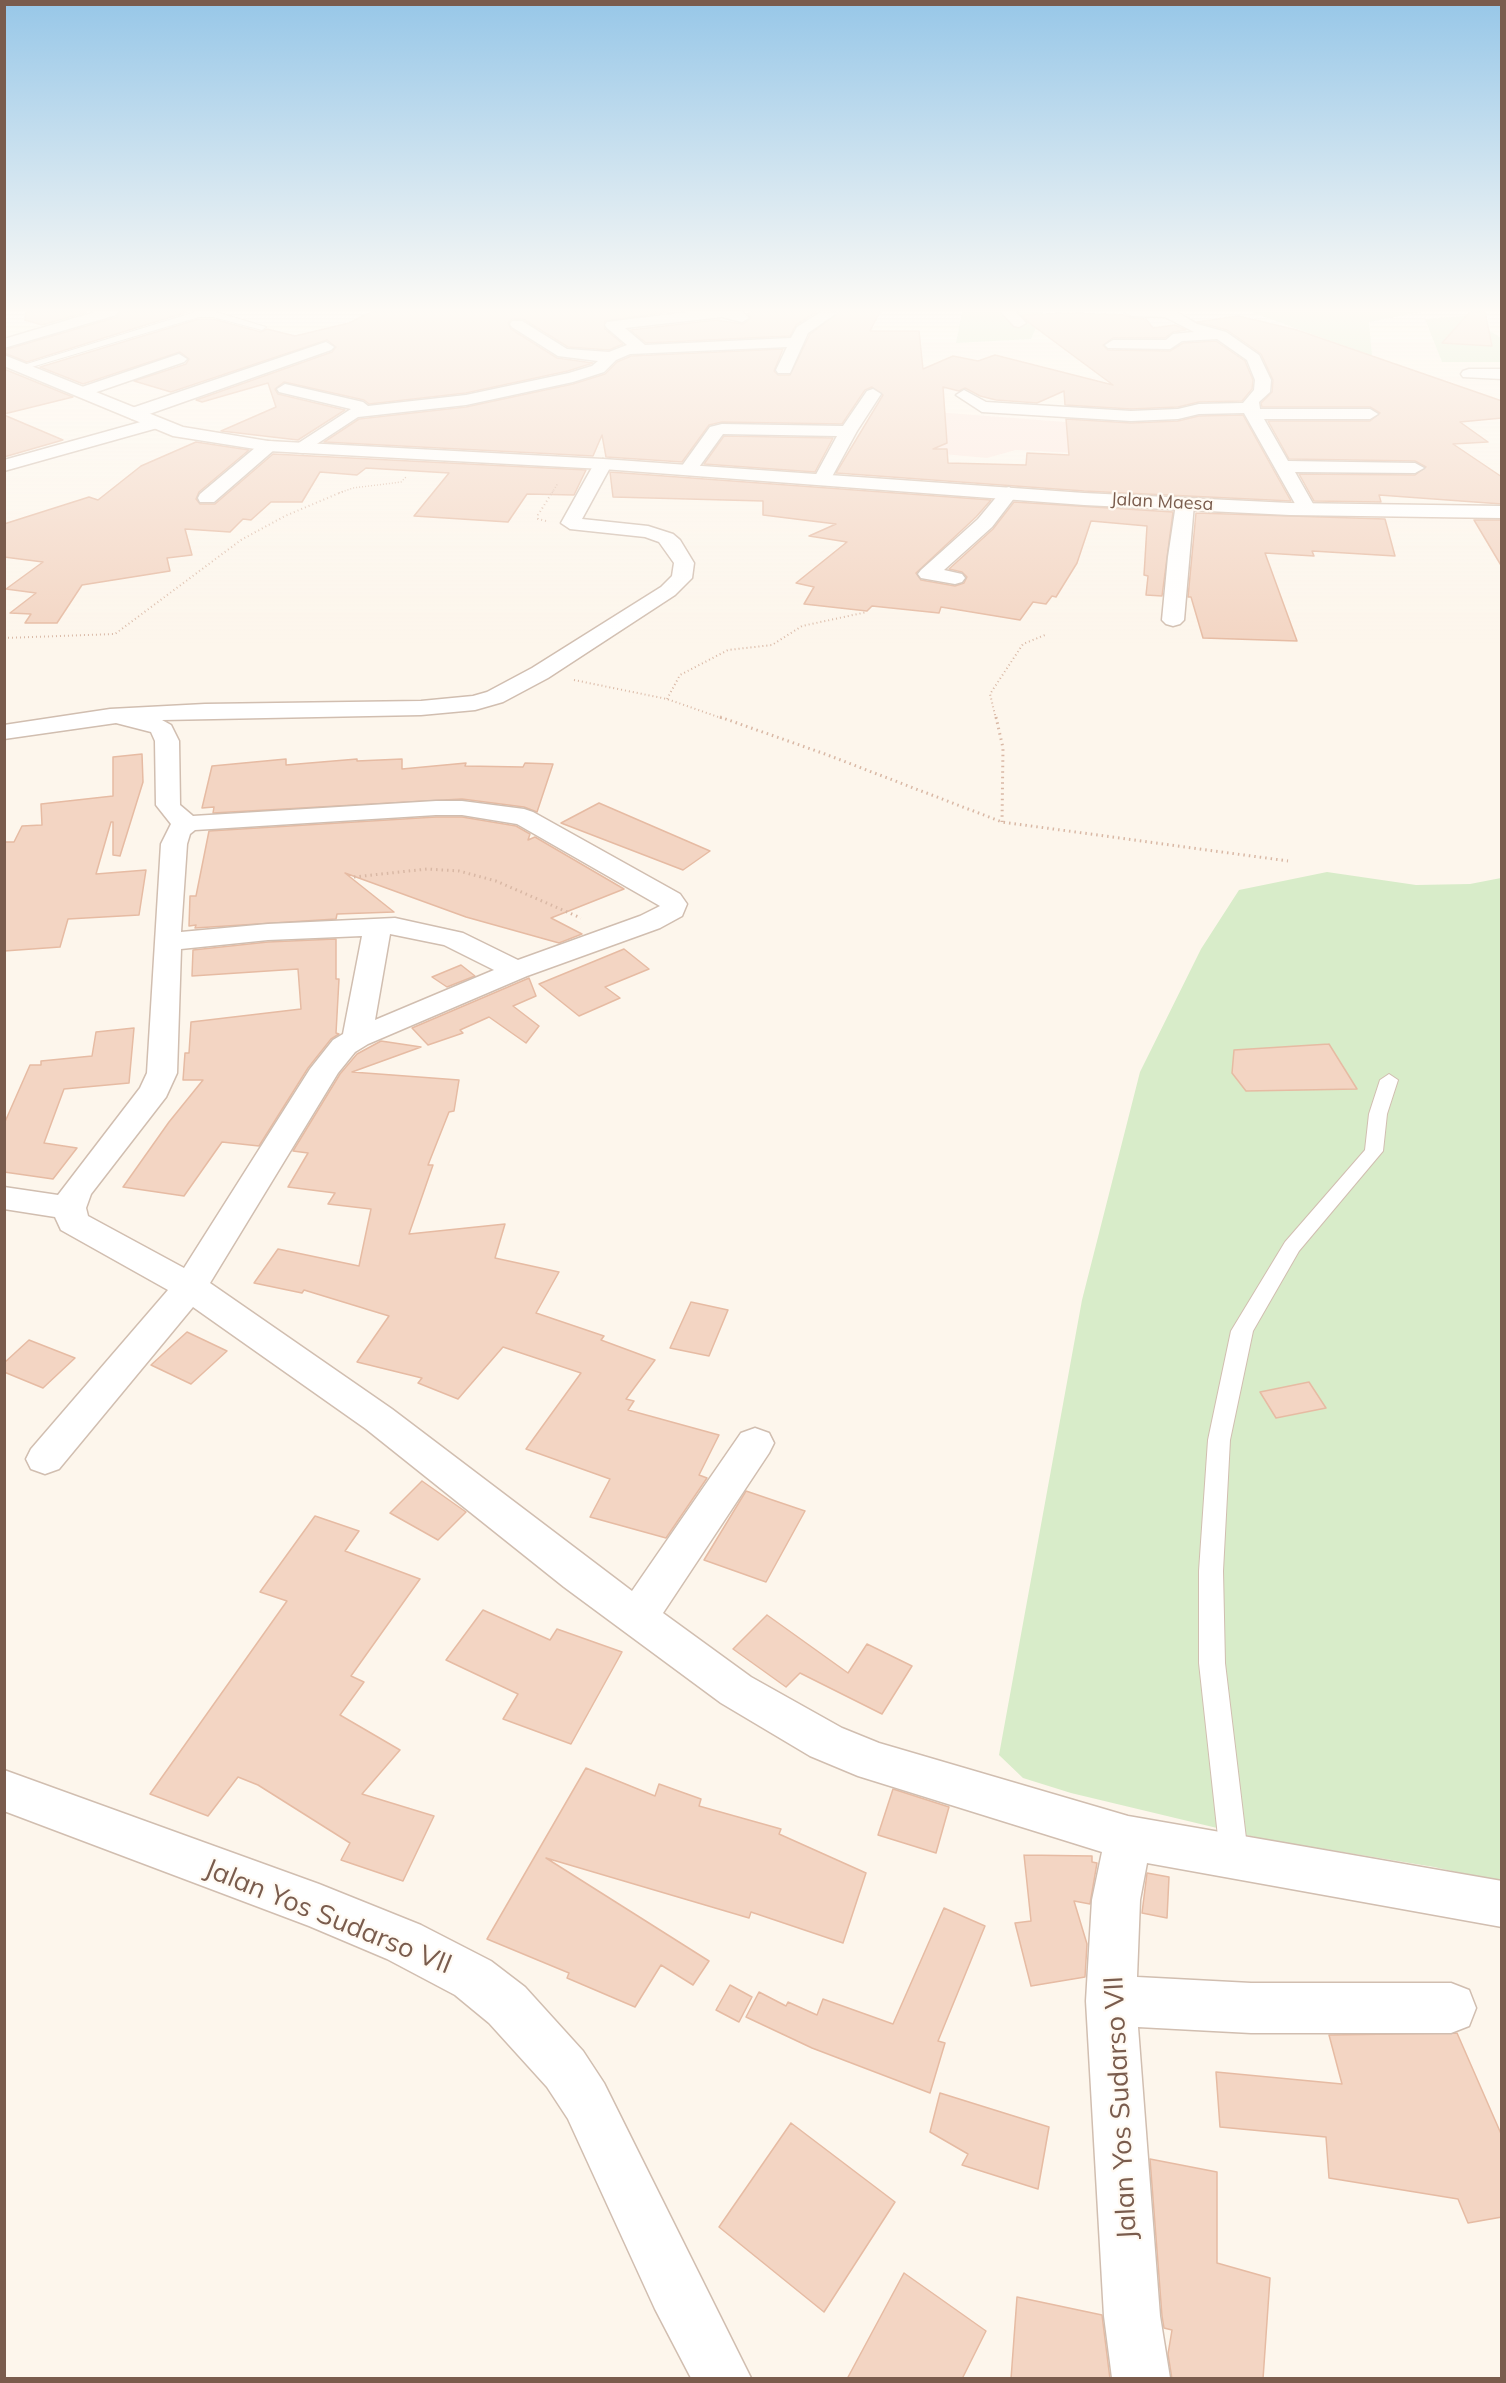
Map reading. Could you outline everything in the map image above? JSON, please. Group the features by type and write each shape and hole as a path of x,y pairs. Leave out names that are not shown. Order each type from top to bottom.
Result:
{"street":[{"path":"4,466 153,423"},
{"name":"Jalan Maesa","path":"155,423 202,437 268,446 603,464 1185,504 1499,515"},
{"path":"303,448 337,423"},
{"path":"822,480 853,423"},
{"path":"1259,423 1307,509"},
{"path":"687,470 716,431 722,429 848,431"},
{"path":"207,498 268,446"},
{"path":"4,732 110,716 205,711 390,709 453,705 495,697 540,673 668,591 682,578 684,563 674,544 666,538 648,532 570,523 603,464"},
{"path":"1282,466 1415,468"},
{"path":"951,576 955,578 928,574 986,523 1009,493"},
{"path":"1173,620 1185,504"},
{"path":"110,716 158,726 163,730 167,741 168,805 175,815 188,824"},
{"path":"45,1459 190,1287 325,1069 344,1046 357,1038 517,970 650,922 672,910 674,904 670,900 610,868 525,817 462,808 397,808 188,824 179,830 174,844 167,942 162,1073 155,1090 76,1191 69,1208 73,1222 190,1287 379,1419 579,1575 735,1690 826,1742 874,1762 1128,1838 1502,1904"},
{"path":"357,1038 378,926"},
{"path":"167,942 395,926 434,933 517,970"},
{"path":"4,1198 69,1208"},
{"path":"637,1617 755,1443"},
{"name":"Jalan Yos Sudarso VII","path":"4,1790 319,1907 404,1942 472,1978 507,2005 566,2069 586,2100 675,2289 722,2379"},
{"name":"Jalan Yos Sudarso VII","path":"1128,1838 1116,1900 1111,2001 1132,2316 1141,2379"},
{"path":"1111,2001 1251,2008 1451,2008"}],"lane":[{"path":"1234,1855 1212,1663 1211,1572 1219,1440 1242,1331 1292,1247 1374,1151 1378,1114 1389,1080"}],"path":[{"path":"4,638 115,634 241,540 324,498 353,489 401,482 424,455"},
{"path":"667,699 680,675 728,650 772,645 802,626 867,612"},
{"path":"1002,822 1003,748 990,694 1023,644 1045,635"},
{"path":"540,673 667,699 825,754 1002,822 1288,861"},
{"path":"354,877 427,869 459,871 496,881 536,897 569,915 587,919"}],"shaded area":[{"path":"932,423 1245,423 1264,451 1091,454 1016,450 987,458 920,452"}],"green space":[{"path":"1327,872 1416,885 1470,884 1501,878 1501,1882 1434,1867 1263,1839 1071,1793 1023,1778 999,1755 1082,1300 1140,1072 1201,949 1239,890"}],"building":[{"path":"4,423 23,423 63,440 4,457"},
{"path":"239,423 324,423 298,440 221,431"},
{"path":"353,423 717,423 709,425 682,462 606,457 602,435 593,456 324,442"},
{"path":"866,423 946,423 947,443 933,449 947,449 948,463 1026,465 1027,453 1069,455 1066,423 1248,423 1291,501 1084,491 836,473"},
{"path":"1269,423 1462,423 1488,442 1453,444 1502,477 1502,504 1379,495 1381,502 1314,501 1299,474 1415,475 1426,467 1415,461 1289,459"},
{"path":"724,436 833,438 815,472 704,464"},
{"path":"196,442 249,450 199,492 196,499 200,504 215,504 273,454 586,470 574,495 527,494 508,522 414,516 449,473 366,468 357,475 320,472 302,502 271,502 251,520 243,519 230,532 185,529 192,555 167,558 170,571 82,585 57,623 25,623 31,614 10,613 36,593 6,589 43,562 4,557 4,524 89,497 98,500 141,466"},
{"path":"610,472 991,500 916,573 921,580 955,586 964,583 967,577 962,572 949,569 993,529 1014,502 1173,512 1162,596 1146,595 1148,576 1144,575 1147,526 1091,521 1077,563 1056,597 1052,596 1046,604 1033,602 1020,620 941,607 939,613 872,606 867,611 804,604 814,587 796,583 847,542 809,536 836,524 763,515 763,501 613,497"},
{"path":"1196,513 1385,519 1395,556 1312,551 1314,556 1265,553 1297,641 1203,638 1191,597 1188,597"},
{"path":"1474,520 1502,520 1502,567"},
{"path":"142,754 143,782 120,856 113,855 113,822 111,822 96,874 146,870 139,915 68,919 60,947 4,951 4,842 14,842 22,826 42,825 41,804 113,796 113,757"},
{"path":"286,759 286,765 357,759 357,761 402,759 402,769 466,763 465,766 523,767 525,763 553,764 537,812 524,807 462,799 213,813 214,807 202,808 212,766"},
{"path":"599,803 710,851 683,870 561,823"},
{"path":"462,817 516,826 530,834 528,840 535,837 624,889 551,918 582,934 559,943 466,917 345,873 394,912 337,914 336,919 195,928 196,925 189,926 190,896 196,896 209,831"},
{"path":"336,939 336,979 339,979 336,1033 339,1034 331,1039 308,1068 259,1146 222,1142 184,1196 123,1187 169,1122 203,1080 183,1080 185,1053 189,1053 191,1022 301,1009 298,969 192,976 193,950 268,942"},
{"path":"624,949 649,969 605,987 620,998 579,1016 539,984"},
{"path":"461,965 475,976 447,987 432,977"},
{"path":"529,978 536,996 513,1006 539,1026 526,1043 489,1017 460,1030 463,1033 428,1045 412,1028"},
{"path":"134,1028 129,1083 64,1089 44,1143 77,1148 53,1179 4,1172 4,1124 30,1065 41,1065 41,1061 92,1056 96,1032"},
{"path":"381,1041 421,1047 352,1072 459,1080 454,1111 449,1112 428,1165 433,1165 409,1234 505,1224 495,1258 559,1272 536,1313 604,1336 601,1340 655,1360 626,1399 634,1401 628,1410 719,1435 699,1475 707,1478 666,1538 590,1517 610,1479 526,1449 581,1373 503,1347 458,1399 418,1383 422,1378 357,1362 389,1316 304,1290 302,1293 254,1283 278,1249 359,1266 371,1209 328,1204 335,1193 288,1187 308,1153 293,1151 340,1074 357,1054"},
{"path":"1329,1044 1357,1089 1246,1091 1232,1073 1234,1050"},
{"path":"691,1302 728,1310 709,1356 670,1348"},
{"path":"187,1332 227,1351 191,1384 151,1365"},
{"path":"29,1340 75,1358 43,1388 4,1372 4,1363"},
{"path":"1309,1382 1326,1408 1276,1418 1260,1392"},
{"path":"422,1481 466,1512 438,1540 390,1513"},
{"path":"746,1491 805,1511 766,1582 704,1560"},
{"path":"315,1516 359,1531 345,1551 420,1579 351,1676 364,1682 340,1715 400,1750 362,1794 434,1816 403,1881 341,1860 350,1843 258,1785 238,1777 208,1816 150,1794 287,1601 260,1592"},
{"path":"483,1610 550,1640 557,1629 622,1652 571,1744 503,1719 518,1694 446,1660"},
{"path":"767,1615 848,1673 867,1644 912,1666 882,1714 800,1673 786,1687 733,1649"},
{"path":"586,1768 655,1796 659,1784 701,1799 699,1806 781,1829 779,1834 866,1873 843,1943 751,1912 749,1918 546,1858 709,1961 693,1985 661,1965 635,2007 567,1978 569,1973 487,1939"},
{"path":"893,1789 949,1807 936,1853 878,1835"},
{"path":"1024,1855 1092,1856 1092,1862 1097,1863 1090,1904 1074,1901 1087,1944 1085,1977 1031,1986 1015,1923 1031,1921"},
{"path":"1147,1873 1169,1877 1167,1918 1142,1913"},
{"path":"944,1908 985,1926 938,2041 945,2043 930,2093 812,2048 746,2017 759,1992 786,2006 788,2002 817,2015 823,1999 893,2024"},
{"path":"730,1985 752,1997 739,2022 716,2010"},
{"path":"1457,2033 1502,2136 1502,2217 1468,2223 1458,2199 1329,2178 1326,2137 1220,2127 1216,2072 1342,2084 1329,2035"},
{"path":"940,2093 1049,2127 1038,2189 962,2165 968,2154 930,2132"},
{"path":"791,2123 895,2202 824,2312 719,2227"},
{"path":"1150,2159 1217,2172 1217,2263 1270,2278 1263,2379 1172,2379 1168,2354 1172,2330 1164,2328 1162,2316"},
{"path":"904,2273 986,2331 962,2379 847,2379"},
{"path":"1017,2297 1102,2315 1110,2379 1011,2379"}]}
